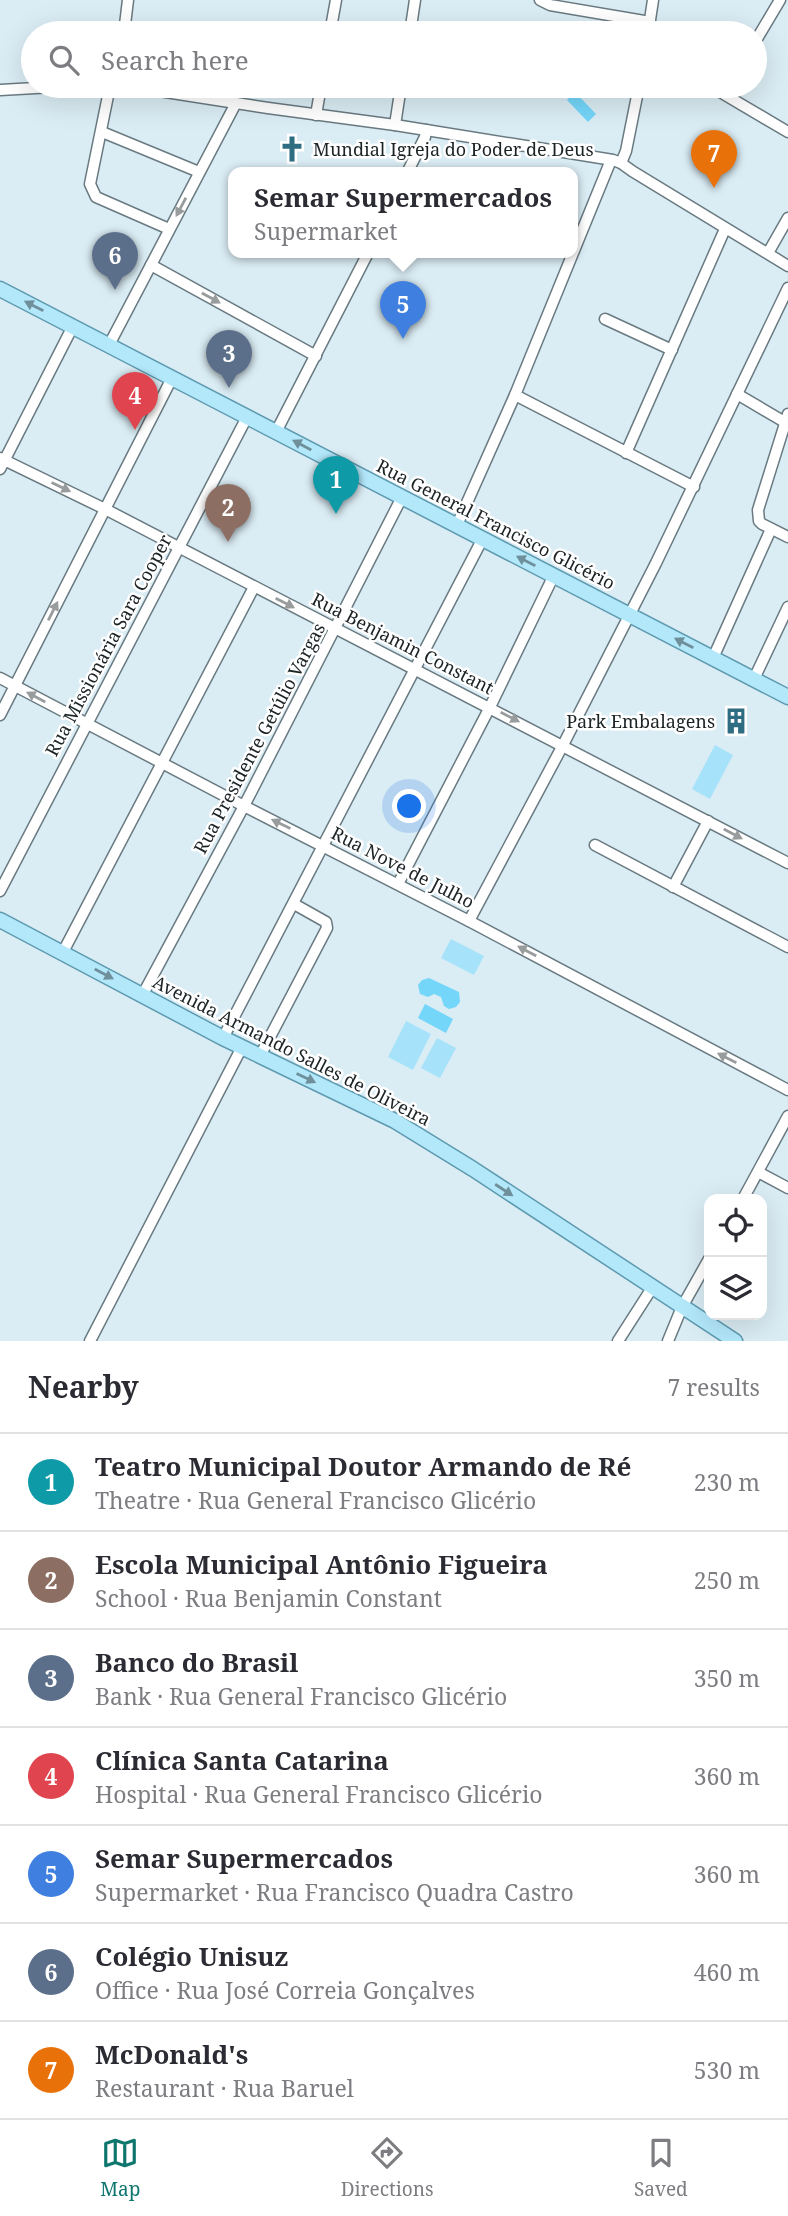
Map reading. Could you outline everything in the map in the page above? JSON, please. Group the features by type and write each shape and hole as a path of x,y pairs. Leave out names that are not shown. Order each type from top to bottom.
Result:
{"main road":[{"name":"Rua General Francisco Glicério","path":"0,289 788,697"},
{"name":"Avenida Armando Salles de Oliveira","path":"0,920 223,1038 417,1134 735,1341"}],"street":[{"path":"125,21 128,0"},
{"path":"332,21 336,0"},
{"path":"412,21 415,0"},
{"path":"650,21 653,0"},
{"path":"767,22 780,0"},
{"path":"541,1 619,21"},
{"path":"0,90 21,89"},
{"path":"108,98 90,184 96,197 169,229"},
{"path":"204,98 395,125 616,161 788,266"},
{"path":"316,115 319,98"},
{"path":"395,125 399,98"},
{"path":"578,249 616,161 626,151 637,98"},
{"path":"738,98 788,132"},
{"path":"109,345 236,103"},
{"path":"410,167 426,130"},
{"path":"102,132 199,172"},
{"path":"768,254 788,219"},
{"path":"626,453 725,229"},
{"path":"276,432 365,258"},
{"path":"457,525 574,258"},
{"path":"152,265 316,356"},
{"path":"469,921 564,745 630,615 788,288"},
{"path":"605,319 672,350"},
{"path":"2,462 73,326"},
{"path":"0,715 172,378"},
{"path":"737,394 787,420 758,510 759,521 788,537"},
{"path":"515,395 694,487"},
{"name":"Rua Missionária Sara Cooper","path":"0,891 247,416"},
{"name":"Rua Benjamin Constant","path":"2,462 105,509 788,863"},
{"name":"Rua Presidente Getúlio Vargas","path":"142,994 244,806 402,496"},
{"path":"713,658 771,529"},
{"path":"223,1038 482,538"},
{"path":"398,884 490,707 554,575"},
{"path":"63,952 254,587"},
{"path":"754,680 788,607"},
{"name":"Rua Nove de Julho","path":"0,678 788,1090"},
{"path":"673,887 708,821"},
{"path":"595,845 788,947"},
{"path":"260,1056 327,928 326,922 294,904"},
{"path":"90,1341 242,1047"},
{"path":"746,1194 788,1116"},
{"path":"758,1172 788,1188"},
{"path":"667,1341 704,1268"},
{"path":"618,1341 652,1288"}],"shaded area":[{"path":"581,98 596,114 588,122 567,100"},
{"path":"715,745 733,755 710,799 692,789"},
{"path":"451,939 484,956 474,975 441,958"},
{"path":"429,978 459,992 460,1002 456,1007 449,1009 444,1006 441,997 434,994 428,997 420,994 418,985"},
{"path":"425,1004 453,1019 446,1033 418,1018"},
{"path":"406,1021 431,1034 413,1070 388,1057"},
{"path":"437,1038 456,1048 440,1078 421,1068"}],"place":[{"name":"Mundial Igreja do Poder de Deus","path":"292,149"},
{"name":"McDonald's","path":"714,188"},
{"name":"Colégio Unisuz","path":"115,290"},
{"name":"Semar Supermercados","path":"403,339"},
{"name":"Banco do Brasil","path":"229,388"},
{"name":"Clínica Santa Catarina","path":"135,430"},
{"name":"Teatro Municipal Doutor Armando de Ré","path":"336,514"},
{"name":"Escola Municipal Antônio Figueira","path":"228,542"},
{"name":"Park Embalagens","path":"736,721"}]}
